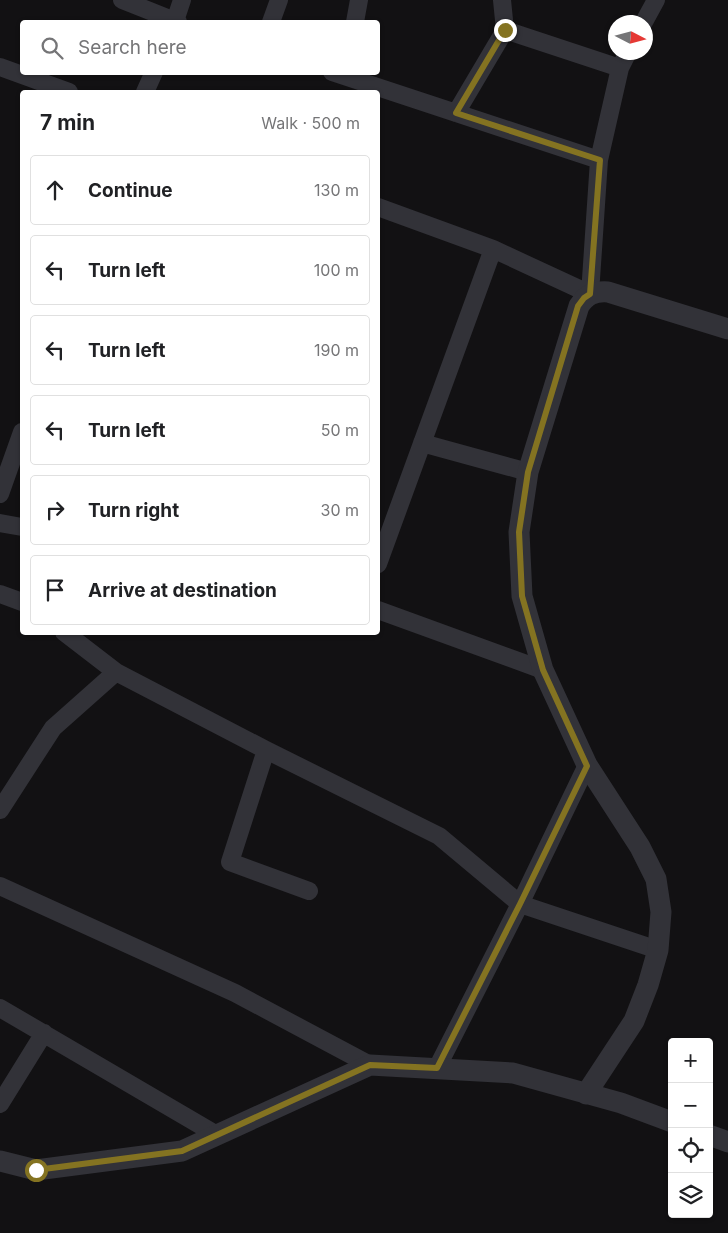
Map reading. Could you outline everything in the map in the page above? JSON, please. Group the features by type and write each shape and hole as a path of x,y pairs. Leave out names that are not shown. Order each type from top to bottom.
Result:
{"street":[{"path":"122,0 171,20"},
{"path":"177,20 182,0"},
{"path":"272,20 279,0"},
{"path":"355,20 359,0"},
{"path":"456,113 505,30 502,0"},
{"path":"648,15 656,0"},
{"path":"505,30 620,68"},
{"path":"590,294 600,160 620,68 624,60"},
{"path":"0,67 20,74"},
{"path":"22,75 63,90"},
{"path":"147,90 153,75"},
{"path":"345,75 600,160"},
{"path":"380,208 493,249 590,294"},
{"path":"380,558 493,249"},
{"path":"586,1094 634,1021 648,985 658,950 661,912 656,879 640,847 587,766 543,670 522,596 519,532 528,472 578,306 584,298 599,291 608,292 728,329"},
{"path":"0,494 20,438"},
{"path":"422,443 528,472"},
{"path":"0,523 20,527"},
{"path":"0,594 20,601"},
{"path":"380,611 543,670"},
{"path":"68,635 116,672 266,750 439,836 520,904 658,950"},
{"path":"0,810 54,728 116,672"},
{"path":"266,750 230,862 309,891"},
{"path":"437,1068 587,766"},
{"path":"0,886 235,993 370,1065 513,1073 621,1104 668,1121"},
{"path":"0,1008 217,1135"},
{"path":"0,1104 44,1033"},
{"path":"0,1161 36,1170 182,1151 370,1065"},
{"path":"713,1136 728,1142"}],"route":[{"path":"36,1170 182,1151 370,1065 437,1068 587,766 543,670 522,596 519,532 528,472 578,306 590,294 600,160 456,113 505,30"}]}
